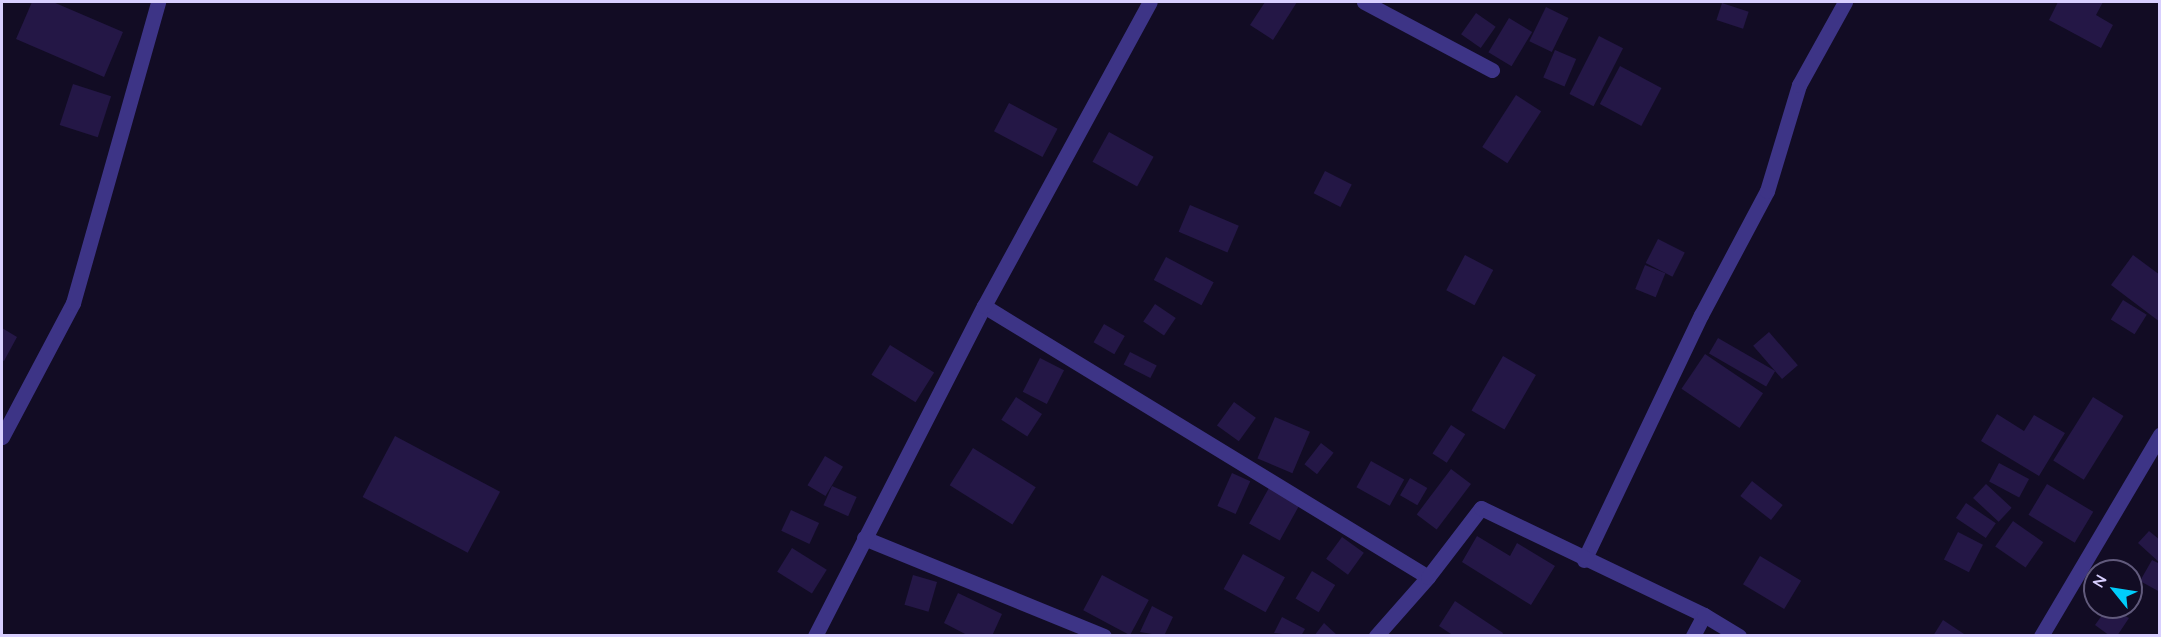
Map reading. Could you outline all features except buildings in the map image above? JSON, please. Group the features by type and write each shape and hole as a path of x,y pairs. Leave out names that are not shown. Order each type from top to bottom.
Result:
{"street":[{"path":"2,437 73,303 158,2"},
{"path":"815,636 984,306 1150,2"},
{"path":"1364,2 1492,70"},
{"path":"1584,560 1701,315 1767,191 1799,86 1845,2"},
{"path":"984,306 1428,577"},
{"path":"2041,636 2160,435"},
{"path":"1376,636 1428,577 1481,508 1584,560 1704,615 1739,636"},
{"path":"864,538 1104,636"},
{"path":"1693,636 1704,615"}]}
